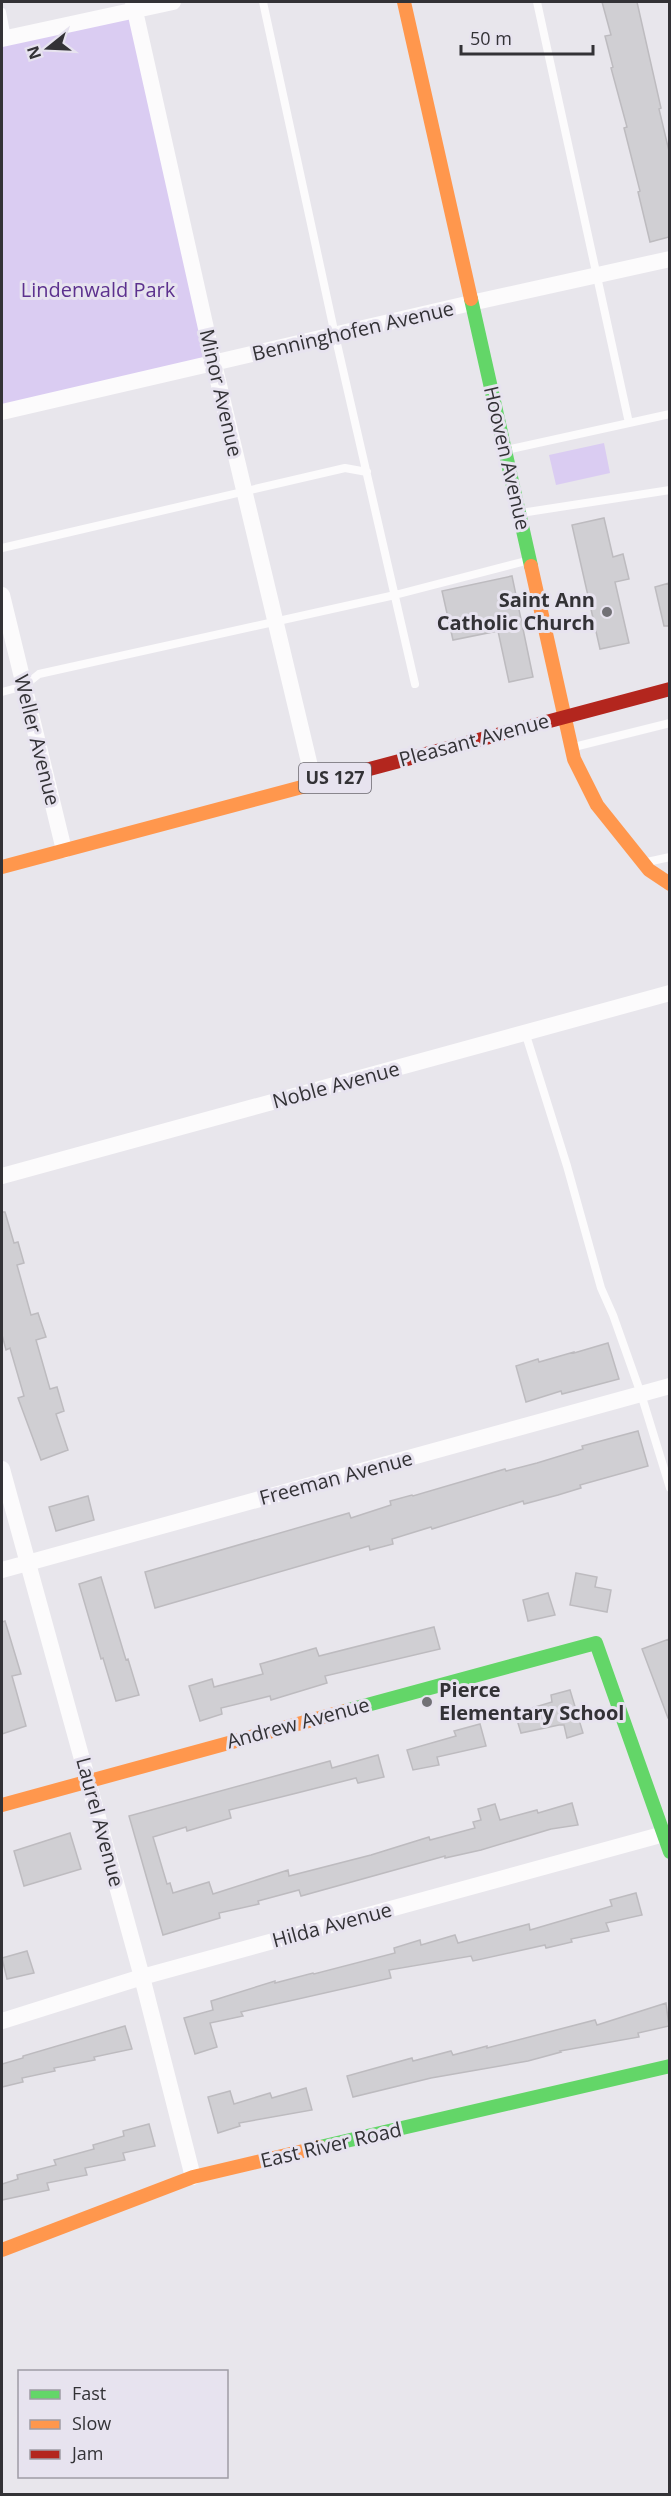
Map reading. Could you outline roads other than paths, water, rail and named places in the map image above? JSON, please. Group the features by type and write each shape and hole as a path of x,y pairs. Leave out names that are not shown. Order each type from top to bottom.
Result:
{"street":[{"path":"4,39 134,6 173,2"},
{"name":"Hooven Avenue","path":"404,2 574,759 597,805 649,870 669,884"},
{"name":"Minor Avenue","path":"134,6 214,364 314,783"},
{"name":"Benninghofen Avenue","path":"2,412 669,259"},
{"name":"Weller Avenue","path":"2,595 64,850"},
{"name":"Pleasant Avenue","path":"2,867 669,689"},
{"name":"Noble Avenue","path":"2,1176 669,993"},
{"name":"Freeman Avenue","path":"2,1570 669,1386"},
{"name":"Laurel Avenue","path":"2,1469 142,1977 193,2177"},
{"name":"Andrew Avenue","path":"2,1804 596,1642 664,1834"},
{"path":"664,1834 669,1852"},
{"name":"Hilda Avenue","path":"2,2021 142,1977 664,1834"},
{"name":"East River Road","path":"2,2250 193,2177 669,2066"}],"lane":[{"path":"263,2 335,335 415,684"},
{"path":"537,2 629,423"},
{"path":"2,12 4,39"},
{"path":"505,450 669,414"},
{"path":"2,548 345,468 367,472"},
{"path":"520,513 669,490"},
{"path":"2,692 24,686 39,674 395,595 530,560"},
{"path":"571,748 669,723"},
{"path":"644,863 669,857"},
{"path":"525,1032 567,1166 601,1288 641,1394 669,1488"}],"place":[{"name":"Saint Ann Catholic Church","path":"607,612"},
{"name":"Pierce Elementary School","path":"427,1702"}],"park label":[{"name":"Lindenwald Park","path":"98,290"}]}
